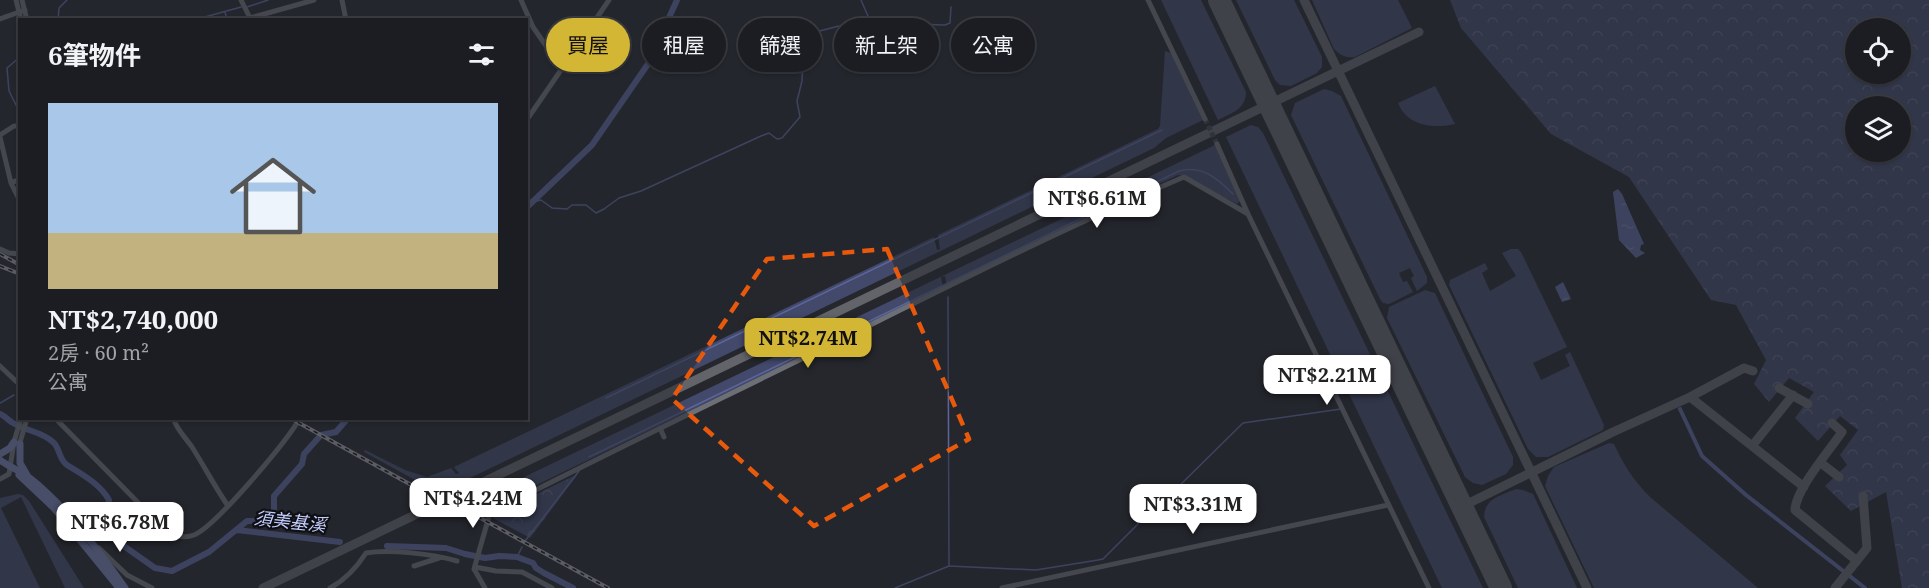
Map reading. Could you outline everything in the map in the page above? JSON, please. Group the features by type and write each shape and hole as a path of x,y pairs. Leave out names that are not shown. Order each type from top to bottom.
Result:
{"main road":[{"path":"29,477 20,463 17,443 1,459 54,508 119,588"},
{"path":"10,467 29,477 52,498 125,588"}],"street":[{"path":"16,0 26,18"},
{"path":"21,18 22,0"},
{"path":"242,0 250,18"},
{"path":"253,18 314,0"},
{"path":"342,0 346,18"},
{"path":"521,0 533,27 546,46"},
{"path":"597,18 609,0"},
{"path":"1148,0 1205,119"},
{"path":"0,19 22,11"},
{"path":"528,118 560,72"},
{"path":"18,126 0,136 11,183 18,197"},
{"path":"1217,144 1248,214 1429,588"},
{"path":"485,588 474,569 490,513 945,288 1125,202 1184,177 1248,214"},
{"path":"11,183 18,180"},
{"path":"0,249 18,254"},
{"path":"0,366 18,383"},
{"path":"17,443 21,420"},
{"path":"0,479 9,474 26,420"},
{"path":"57,420 164,529 184,537 205,528 228,506 286,441 299,420"},
{"path":"174,420 177,429 191,446 228,506"},
{"path":"660,428 664,437"},
{"path":"1002,588 1388,505"},
{"path":"81,531 127,575 152,588"},
{"path":"330,588 340,583 358,565 366,553 378,551 443,557 457,561"},
{"path":"414,566 443,557"},
{"path":"476,565 496,571 522,572 552,588"}],"highlighted area":[{"path":"887,249 969,439 814,526 672,399 767,259"}],"green space":[{"path":"1161,0 1201,0 1246,92 1244,103 1233,113 1218,120"},
{"path":"1236,0 1294,0 1322,57 1322,67 1317,73 1291,86 1280,85 1275,80"},
{"path":"1312,0 1398,0 1412,28 1355,57 1346,57 1334,49"},
{"path":"1450,0 1929,0 1929,588 1902,588 1886,492 1851,511 1825,486 1847,465 1840,455 1858,430 1840,416 1818,441 1795,418 1814,392 1789,378 1769,402 1754,384 1766,360 1736,305 1711,300 1629,177 1551,134 1461,28"},
{"path":"1165,51 1171,53 1203,120 1166,138 1154,148 439,493 364,452 365,450 405,470 427,477 451,468 456,474 459,473 454,467 934,237 937,250 940,249 938,235 1158,129"},
{"path":"1435,86 1455,124 1430,126 1414,121 1402,111 1398,103"},
{"path":"1324,89 1341,96 1427,277 1427,283 1417,291 1411,278 1414,276 1410,268 1399,273 1403,282 1407,281 1413,292 1389,304 1383,303 1380,299 1291,115 1295,103"},
{"path":"1251,125 1258,127 1263,133 1483,588 1442,588 1226,137"},
{"path":"1215,145 1241,200 1237,204 1178,175 947,286 945,276 941,277 943,288 491,508 479,505 486,518 460,504 470,503"},
{"path":"1518,249 1521,252 1567,347 1533,363 1541,380 1570,366 1565,355 1570,352 1604,425 1603,430 1548,457 1536,457 1528,449 1449,285 1450,280 1485,263 1488,269 1482,273 1490,291 1516,276 1502,253"},
{"path":"1425,290 1435,293 1513,457 1513,465 1506,474 1482,485 1473,483 1465,477 1387,318 1389,307"},
{"path":"1609,443 1614,444 1629,472 1650,497 1758,588 1594,588 1545,486 1554,467"},
{"path":"578,474 530,538 493,518 495,514"},
{"path":"1516,489 1533,494 1577,588 1518,588 1484,517 1490,502"},
{"path":"23,495 29,501 84,588 65,588 21,497 1,508 40,588 0,588 0,498"}],"water":[{"path":"1618,189 1644,244 1641,245 1640,250 1645,253 1636,258 1619,240 1613,192"},
{"path":"1563,282 1571,299 1562,302 1555,287"}],"waterway":[{"path":"58,18 59,8 67,0"},
{"path":"247,7 268,0"},
{"path":"528,206 592,145 648,64 677,0"},
{"path":"861,0 869,18"},
{"path":"201,18 241,7"},
{"path":"533,202 541,200 552,208 567,209 572,205 586,205 596,213 619,198 641,191 761,136 769,133 777,139 782,138 800,117 797,101 802,81 804,35 839,26 846,31 914,24 945,25 950,23 951,7"},
{"path":"225,12 226,18"},
{"path":"18,59 7,68 9,91 18,109"},
{"path":"606,398 1162,130"},
{"path":"589,457 1179,171 1202,171 1233,194"},
{"path":"948,297 949,566"},
{"path":"0,403 14,395"},
{"path":"895,588 949,566 1036,570 1103,559 1138,524 1139,519 1170,495 1243,423 1341,409"},
{"path":"1680,409 1702,456 1746,495 1865,588"},
{"path":"0,414 13,423 49,439 55,445 64,463 101,489 109,500 107,513 111,537 155,568 172,571 209,552 247,521 263,521 274,511 274,496 302,464 304,454 321,435 336,432 346,420"},
{"path":"525,541 579,471"},
{"name":"須美基溪","path":"237,530 340,542"},
{"name":"須美基溪","path":"387,546 446,548 485,558 517,557 533,563 536,568 573,588"},
{"path":"517,557 522,547"}],"taxiway":[{"path":"1304,0 1587,588"},
{"path":"263,588 1419,32"},
{"path":"1690,397 1744,368 1753,371"},
{"path":"1779,388 1808,404"},
{"path":"1752,446 1793,395"},
{"path":"1461,507 1690,397 1804,487"},
{"path":"1832,423 1842,432 1807,481 1795,510 1857,561"},
{"path":"1821,463 1839,477"},
{"path":"1835,588 1867,548 1863,496"}],"runway":[{"path":"1219,0 1501,588"}],"tunnel":[{"path":"1205,119 1217,144"}],"railway":[{"path":"0,254 18,264"},
{"path":"0,266 18,273"},
{"path":"294,420 433,497"},
{"path":"462,508 608,588"}]}
